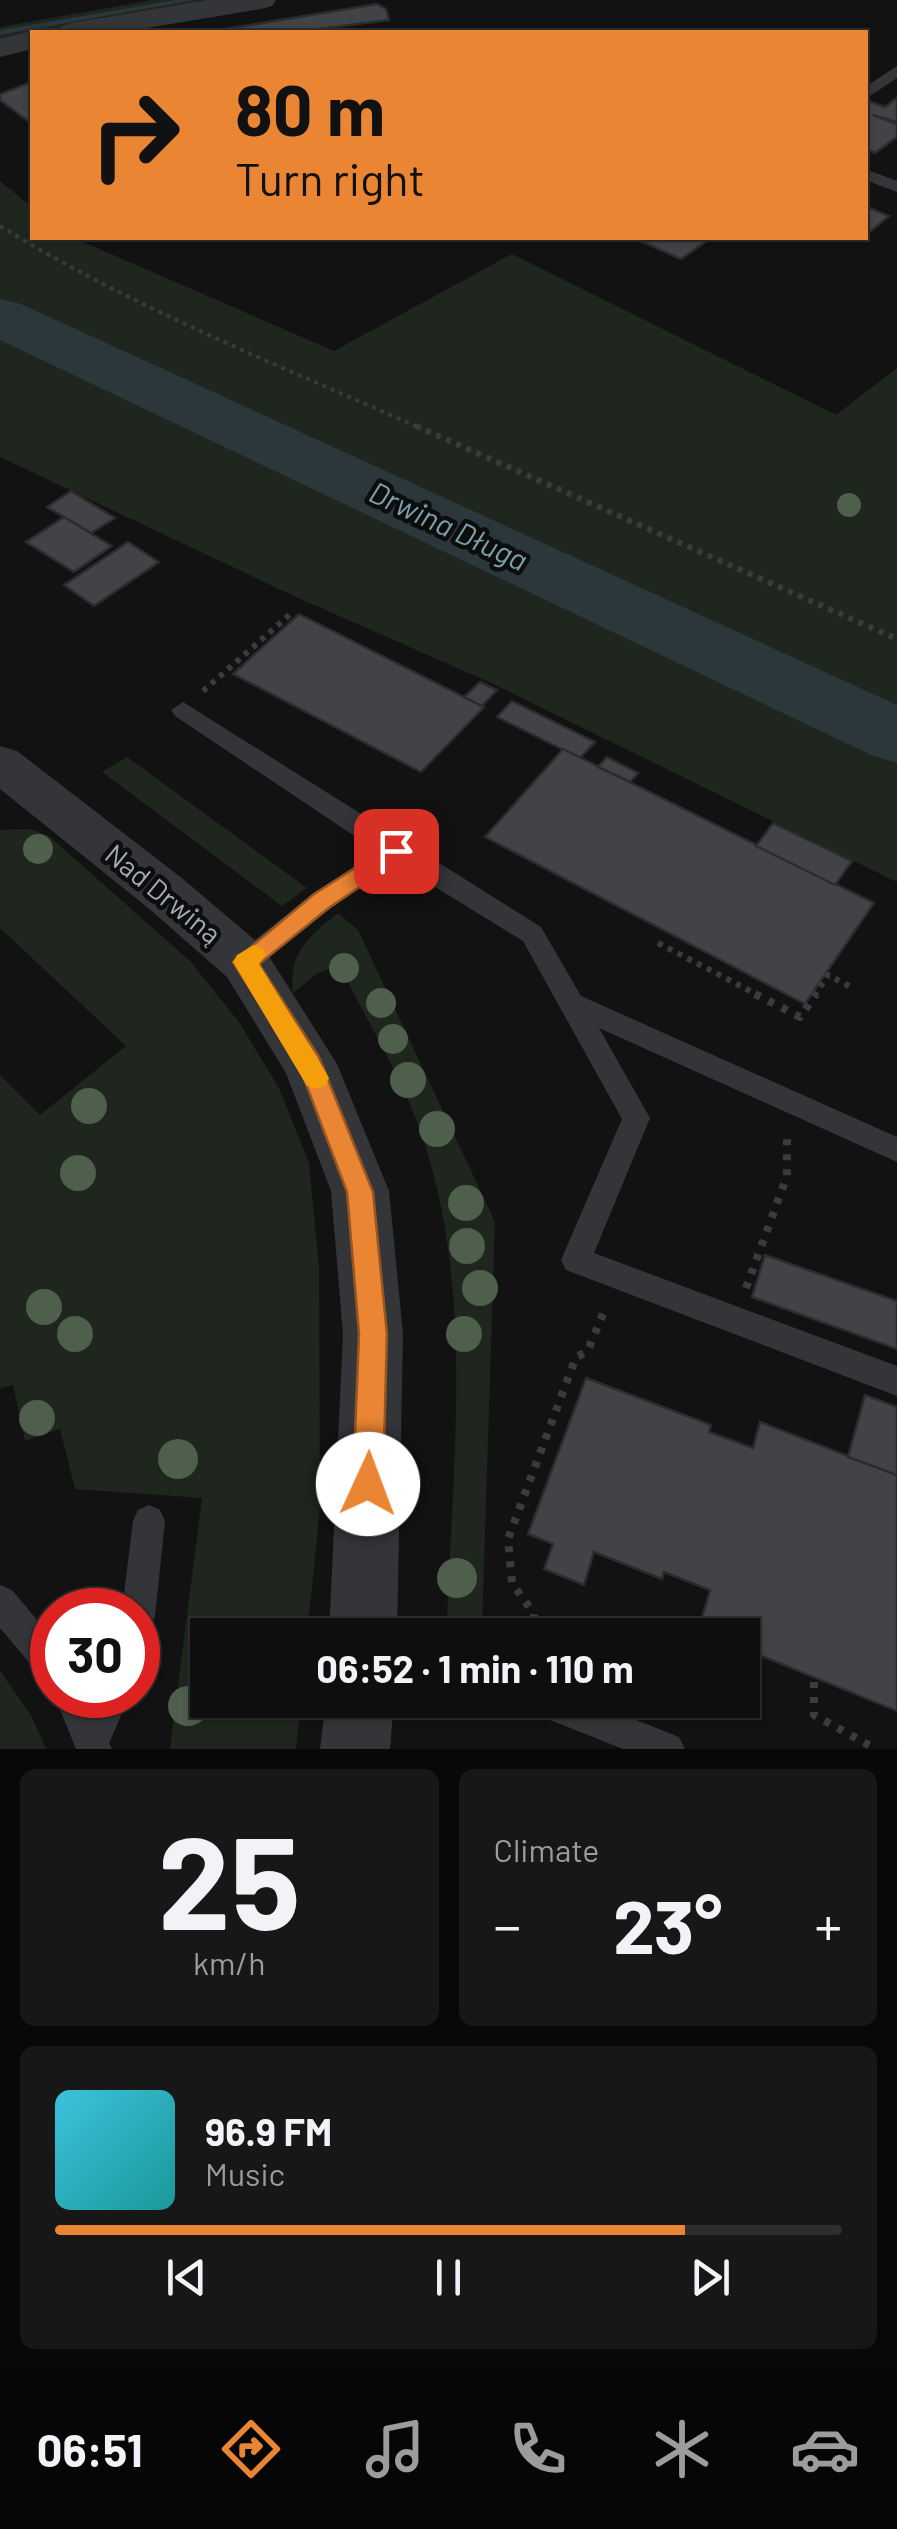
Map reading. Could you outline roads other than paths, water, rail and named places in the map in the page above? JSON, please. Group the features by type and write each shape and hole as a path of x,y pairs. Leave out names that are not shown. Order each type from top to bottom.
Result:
{"street":[{"path":"84,30 261,0"},
{"path":"0,48 30,40"},
{"name":"Nad Drwiną","path":"1,766 164,892 245,962 310,1064 360,1192 373,1334 364,1618"},
{"path":"356,1749 359,1718"}],"lane":[{"path":"868,92 897,71"},
{"path":"868,175 897,186"},
{"path":"183,710 396,851 532,934 636,1118 576,1260 897,1381"},
{"path":"245,962 322,901 396,851"},
{"path":"572,1004 897,1150"},
{"path":"141,1588 149,1521"},
{"path":"0,1602 30,1638"},
{"path":"81,1718 93,1745"},
{"path":"93,1745 104,1718"},
{"path":"588,1718 667,1749"}],"waterway":[{"path":"1,33 190,0"},
{"name":"Drwina Długa","path":"0,317 897,736"}]}
